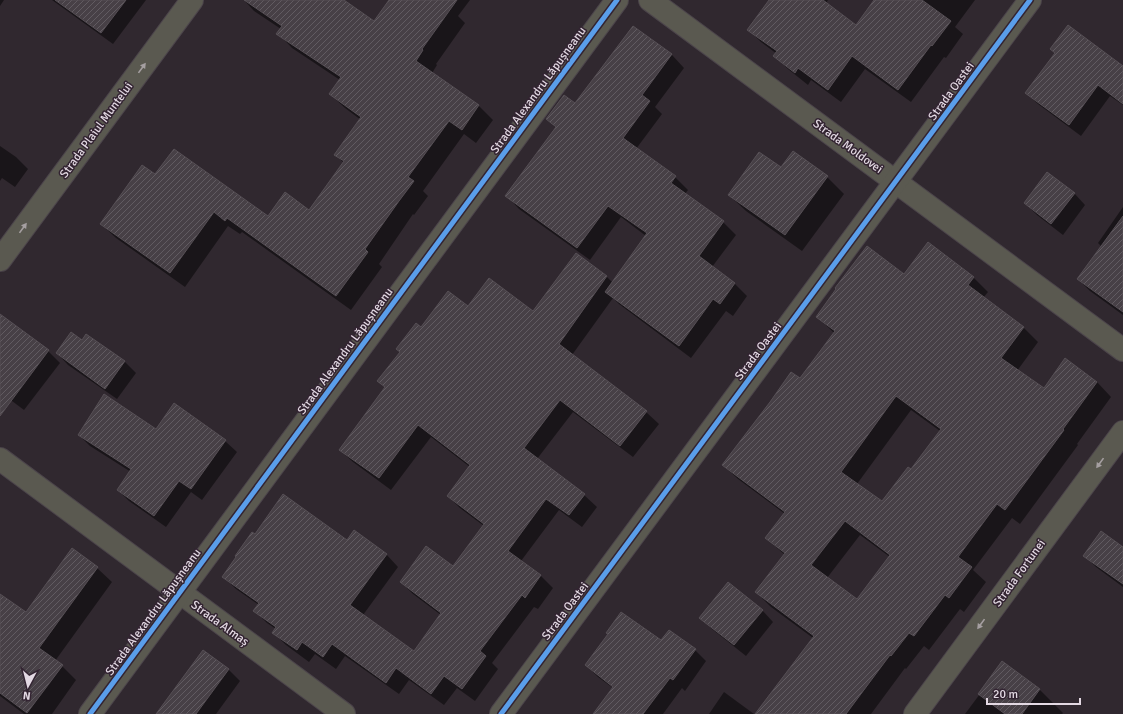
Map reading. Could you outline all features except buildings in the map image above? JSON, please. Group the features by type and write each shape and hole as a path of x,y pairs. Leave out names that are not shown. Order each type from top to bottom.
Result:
{"street":[{"name":"Strada Plaiul Muntelui","path":"0,260 192,0"},
{"name":"Strada Alexandru Lăpușneanu","path":"90,714 617,0"},
{"name":"Strada Moldovei","path":"650,0 1123,350"},
{"name":"Strada Oastei","path":"502,714 1030,0"},
{"name":"Strada Fortunei","path":"915,714 1123,432"},
{"name":"Strada Almaș","path":"0,459 344,714"}],"cycle path":[{"path":"90,714 617,0"},
{"path":"501,714 1030,0"}]}
